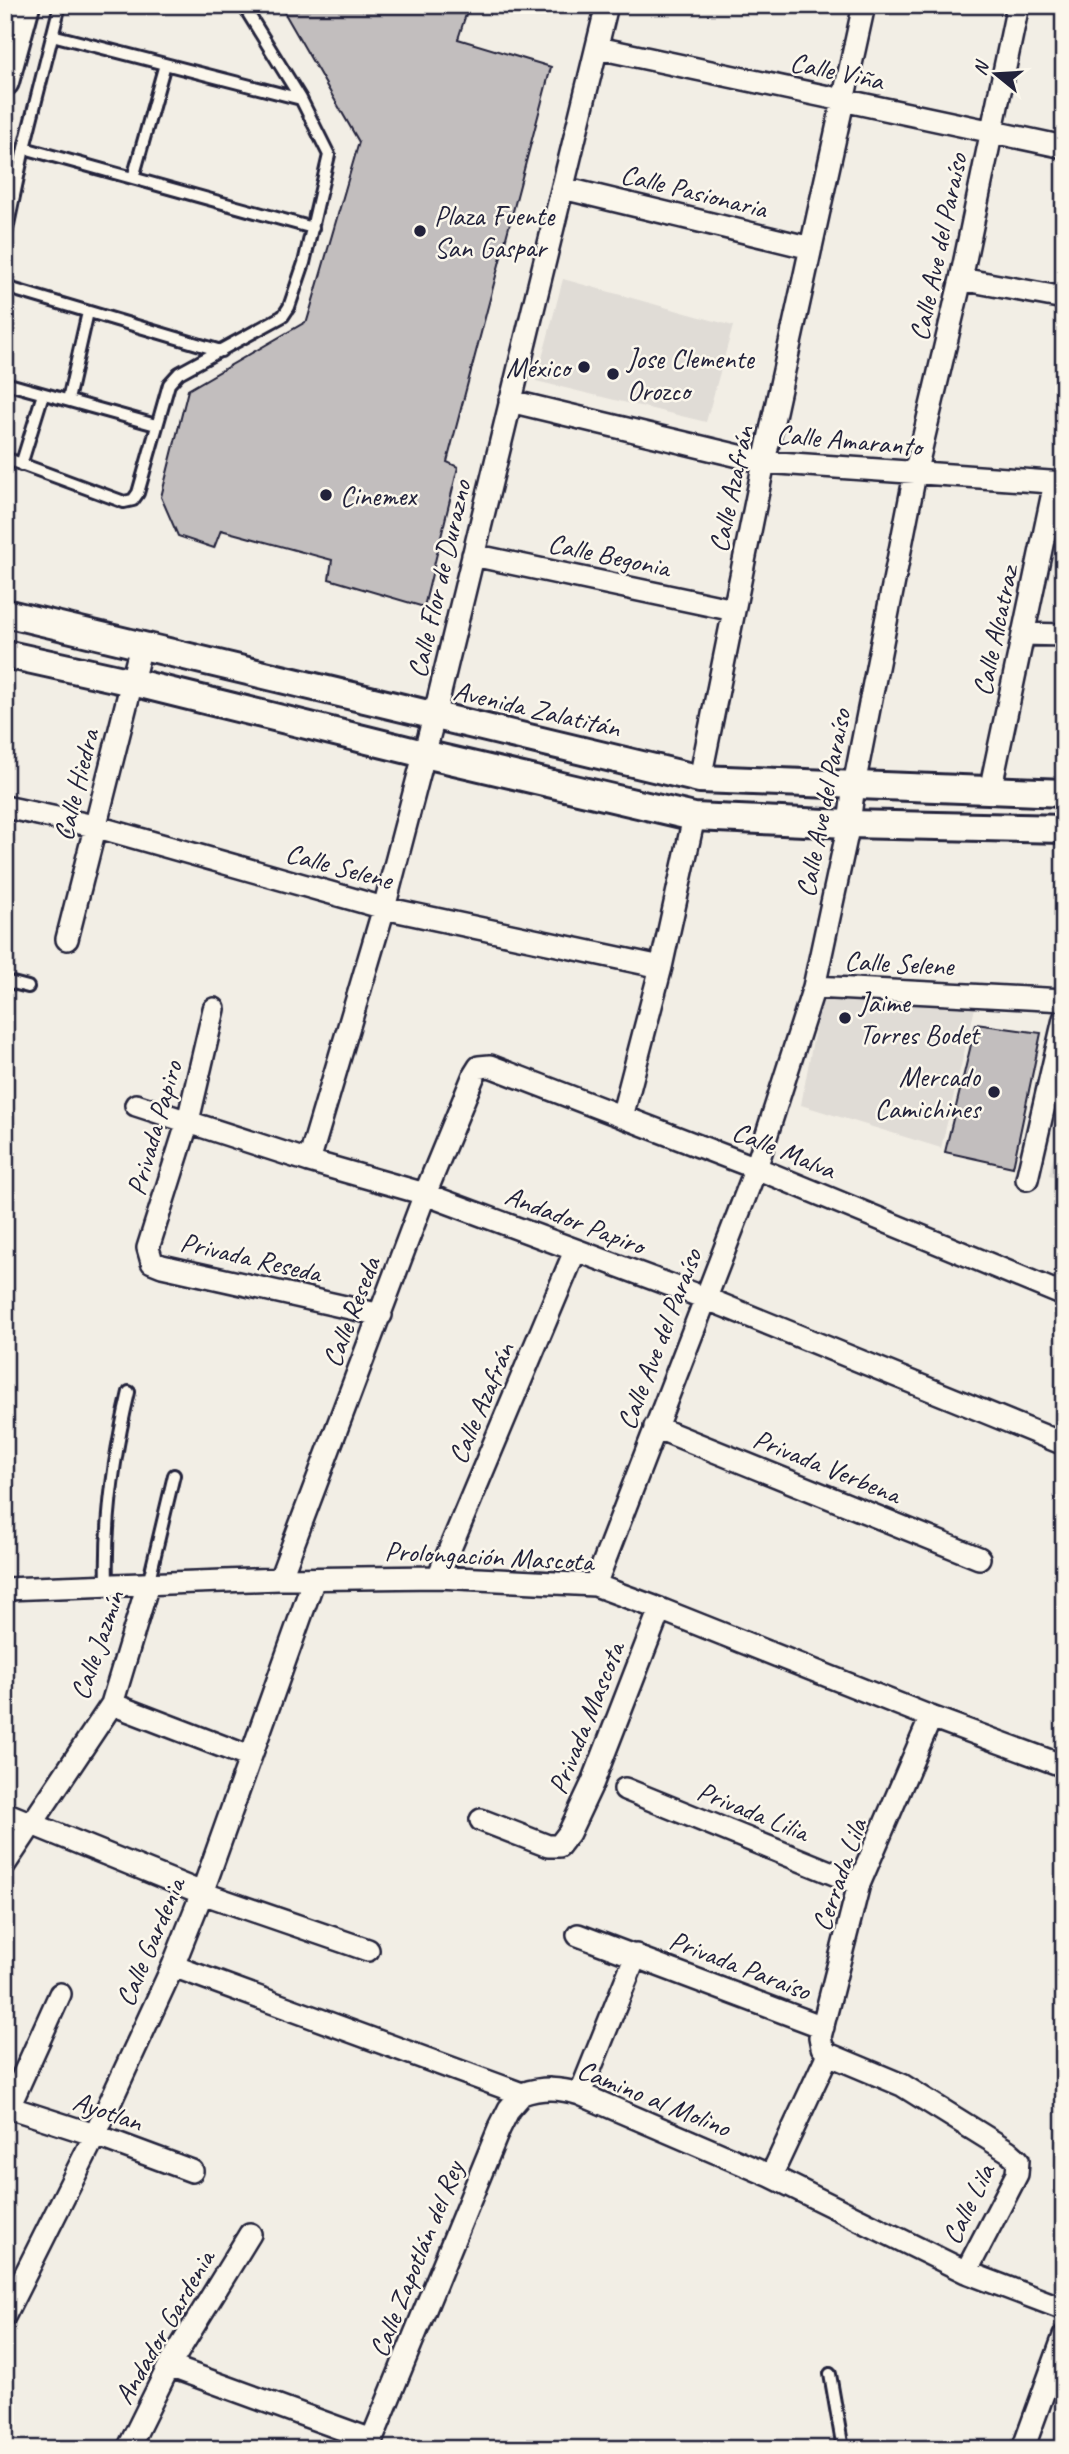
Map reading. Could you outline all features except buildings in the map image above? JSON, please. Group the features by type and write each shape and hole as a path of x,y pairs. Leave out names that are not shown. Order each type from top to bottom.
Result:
{"street":[{"path":"5,82 26,5"},
{"name":"Calle Flor de Durazno","path":"309,1161 384,908 434,717 607,5"},
{"name":"Calle Azafrán","path":"700,779 764,461 864,5"},
{"name":"Calle Ave del Paraíso","path":"595,1585 756,1168 814,987 849,824 854,785 915,474 961,279 1018,5"},
{"name":"Calle Viña","path":"598,48 1064,147"},
{"name":"Calle Pasionaria","path":"563,188 811,248"},
{"path":"961,279 1064,298"},
{"name":"Calle Amaranto","path":"510,401 764,461 1060,483"},
{"name":"Calle Alcatraz","path":"990,791 1023,634 1060,483"},
{"name":"Calle Begonia","path":"473,555 734,610"},
{"name":"Avenida Zalatitán","path":"5,613 700,779 1064,793"},
{"path":"1023,634 1064,635"},
{"name":"Calle Hiedra","path":"67,939 141,646"},
{"path":"5,654 694,817 1064,829"},
{"name":"Calle Selene","path":"5,807 94,826 384,908 661,967"},
{"path":"622,1116 661,967 694,817"},
{"name":"Calle Selene","path":"814,987 1064,1000"},
{"name":"Privada Papiro","path":"152,1262 148,1248 188,1121 214,1009"},
{"path":"1027,1180 1064,1019"},
{"name":"Calle Malva","path":"480,1067 490,1066 756,1168 1064,1295"},
{"name":"Calle Reseda","path":"280,1579 425,1194 474,1075 480,1067"},
{"name":"Andador Papiro","path":"136,1105 309,1161 425,1194 705,1298 1064,1444"},
{"name":"Calle Azafrán","path":"438,1577 575,1251"},
{"name":"Privada Reseda","path":"152,1262 380,1315"},
{"name":"Privada Verbena","path":"655,1427 979,1558"},
{"name":"Prolongación Mascota","path":"5,1589 280,1579 438,1577 595,1585 931,1717 1064,1766"},
{"name":"Calle Gardenia","path":"5,2315 14,2277 95,2135 173,1966 202,1893 314,1579"},
{"name":"Calle Jazmín","path":"5,1864 112,1704 148,1584"},
{"name":"Privada Mascota","path":"481,1820 548,1846 559,1846 569,1833 593,1782 660,1609"},
{"path":"112,1704 250,1757"},
{"name":"Cerrada Lila","path":"828,2054 822,2047 820,2037 859,1884 931,1717"},
{"name":"Privada Lilia","path":"625,1789 859,1884"},
{"path":"5,1813 202,1893 368,1950"},
{"name":"Privada Paraíso","path":"578,1935 823,2027"},
{"name":"Privada Paraíso","path":"580,2094 636,1955"},
{"path":"173,1966 522,2094"},
{"path":"7,2107 60,1994"},
{"path":"771,2176 828,2054"},
{"name":"Calle Lila","path":"828,2054 902,2085 1009,2151 1018,2160 1017,2174 966,2272"},
{"name":"Camino al Molino","path":"522,2094 541,2088 561,2088 580,2094 771,2176 966,2272 1064,2309"},
{"name":"Calle Zapotlán del Rey","path":"370,2444 499,2129 509,2109 522,2094"},
{"name":"Ayotlan","path":"7,2107 95,2135 192,2171"},
{"name":"Andador Gardenia","path":"128,2449 169,2366 250,2234"},
{"path":"1023,2449 1064,2336"},
{"path":"169,2366 370,2444"}],"lane":[{"path":"5,239 24,148 61,5"},
{"path":"5,458 124,502 133,500 138,493 169,384 178,373 283,316 289,307 313,228 329,155 301,99 243,5"},
{"path":"52,35 301,99"},
{"path":"134,178 165,64"},
{"path":"24,148 313,228"},
{"path":"5,287 221,351"},
{"path":"68,400 88,312"},
{"path":"5,383 156,425"},
{"path":"21,465 43,394"},
{"path":"5,981 28,987"},
{"path":"107,1585 106,1557 116,1447 129,1392"},
{"path":"148,1584 174,1475"},
{"path":"830,2374 843,2449"}],"shaded area":[{"path":"563,279 733,326 706,422 536,381"},
{"path":"821,997 976,1004 941,1148 801,1105"},
{"path":"1064,1109 1064,1179 1049,1175"}],"place":[{"name":"Plaza Fuente San Gaspar","path":"420,231"},
{"name":"México","path":"584,367"},
{"name":"Jose Clemente Orozco","path":"613,374"},
{"name":"Cinemex","path":"326,495"},
{"name":"Jaime Torres Bodet","path":"845,1018"},
{"name":"Mercado Camichines","path":"994,1092"}]}
